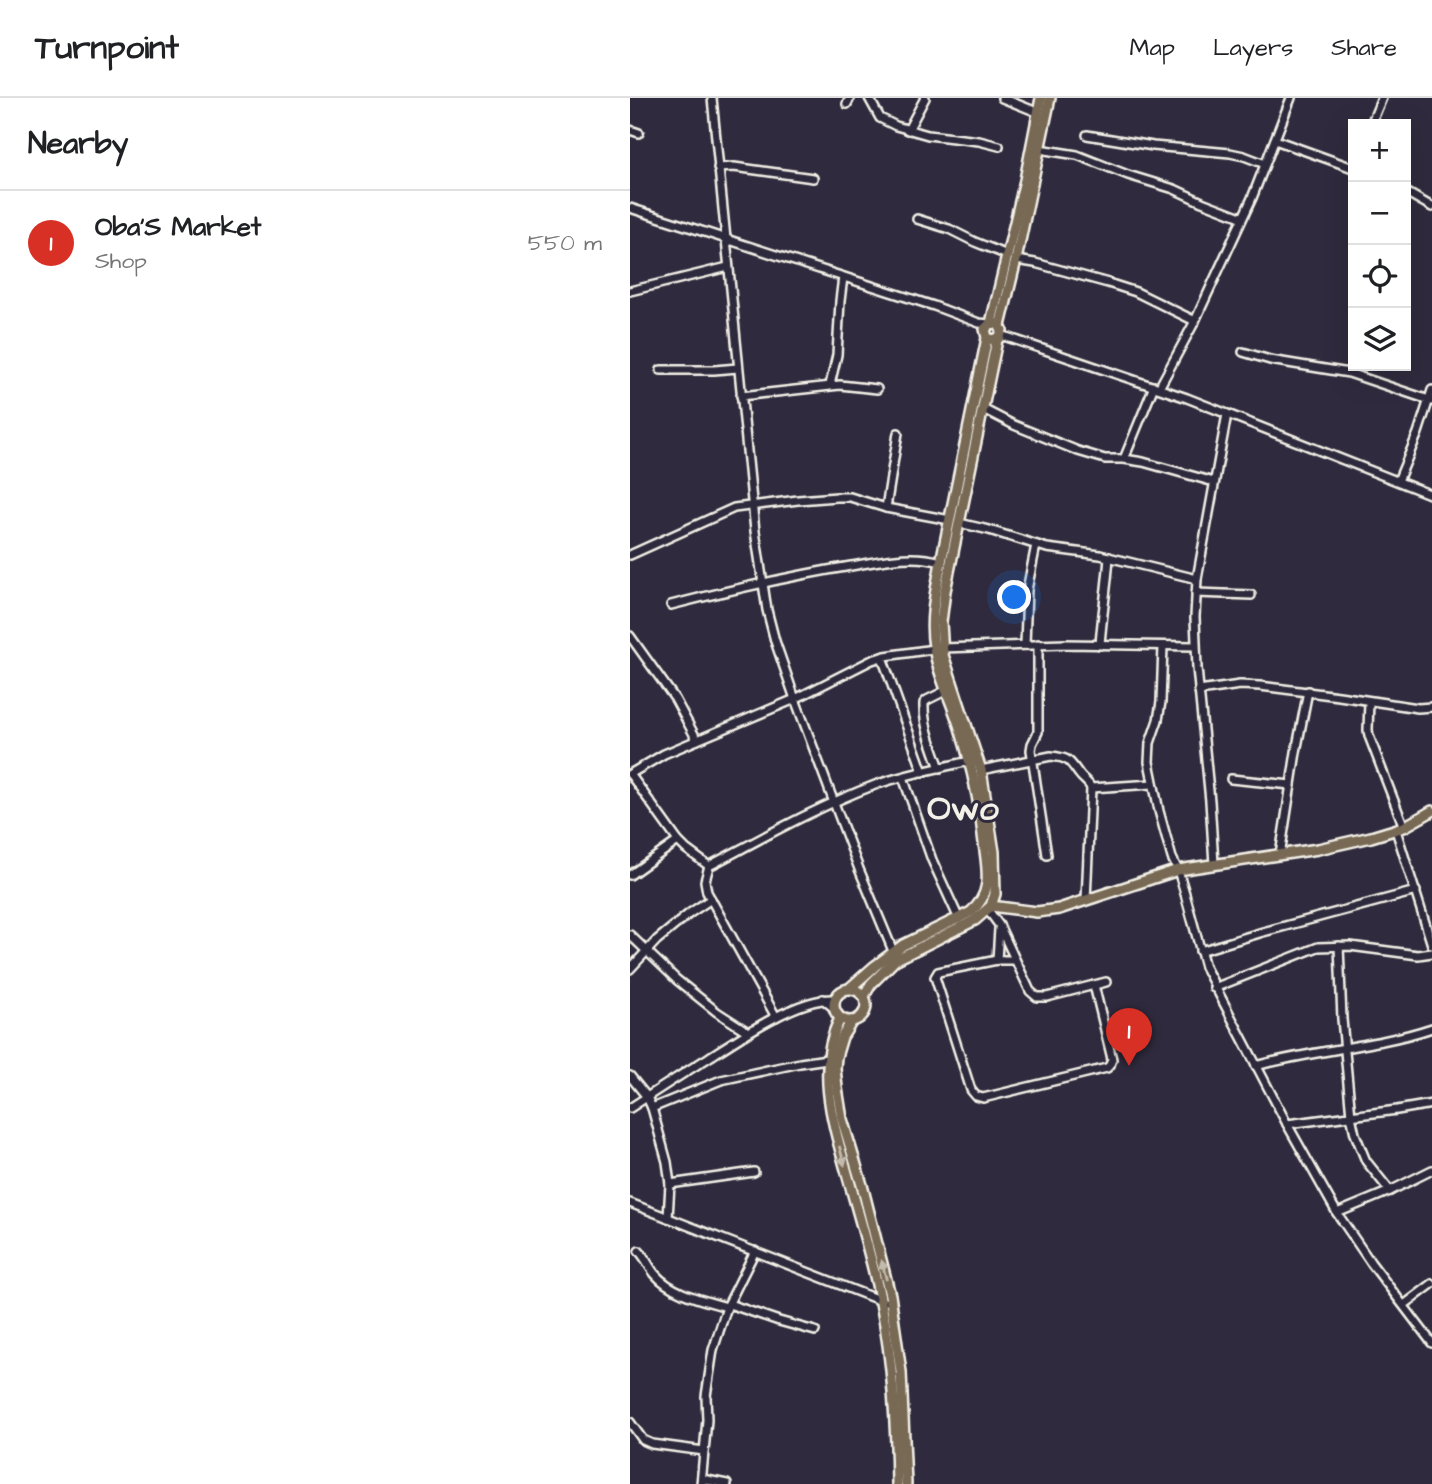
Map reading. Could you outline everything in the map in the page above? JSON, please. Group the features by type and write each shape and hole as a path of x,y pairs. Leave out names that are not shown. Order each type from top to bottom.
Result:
{"main road":[{"path":"1012,257 1041,98"},
{"path":"897,1484 893,1393 887,1337 871,1258 830,1108 827,1059 840,1018 834,1004 842,990 850,988 893,951 959,919 978,906 988,883 981,770 938,649 955,521 991,330 1012,257 1050,98"},
{"path":"864,996 871,984 895,960 975,920 990,908 995,886 994,863 980,786 947,690 932,622 941,562 955,521 983,409 991,330"},
{"path":"990,908 1037,912 1059,909 1178,870 1351,842 1400,828 1432,811"},
{"path":"850,988 864,996 866,1004 864,1012 852,1021 842,1037 836,1056 836,1088 891,1305 901,1372 906,1484"},
{"path":"840,1018 852,1021"}],"street":[{"path":"712,98 753,505 763,584 775,641 859,869 893,951"},
{"path":"869,98 880,118 886,122 928,135 999,146"},
{"path":"908,130 925,98"},
{"path":"1002,98 1037,112"},
{"path":"1124,459 1156,387 1195,321 1252,198 1291,98"},
{"path":"1373,119 1382,98"},
{"path":"630,130 639,133"},
{"path":"1087,135 1153,146 1230,153 1265,164"},
{"path":"1275,140 1348,166"},
{"path":"1039,149 1077,155 1174,189 1241,217"},
{"path":"718,168 734,167 813,178"},
{"path":"1411,195 1432,207"},
{"path":"630,208 934,306 991,330 1156,387 1432,495"},
{"path":"917,219 949,229 1012,257 1136,292 1195,321"},
{"path":"630,290 728,267"},
{"path":"830,385 837,355 843,277"},
{"path":"1243,352 1270,360 1349,373 1430,400"},
{"path":"661,370 738,368"},
{"path":"741,396 830,385 877,389"},
{"path":"1398,481 1432,390"},
{"path":"983,409 1014,425 1105,459 1143,462 1214,482"},
{"path":"1214,864 1195,646 1196,593 1227,414"},
{"path":"886,508 898,433"},
{"path":"630,555 734,508 837,497 955,521 1060,551 1109,557 1197,579"},
{"path":"1026,645 1027,590 1036,545"},
{"path":"1100,645 1109,557"},
{"path":"671,605 818,572 896,558 941,562"},
{"path":"1196,593 1251,595"},
{"path":"630,636 675,699 697,740"},
{"path":"1038,644 1038,732 1032,744 1032,759 1047,855"},
{"path":"709,866 678,841 630,774 664,754 795,699 882,657 938,649 1038,644 1195,646"},
{"path":"1163,646 1158,720 1150,743 1149,762 1169,848 1214,988 1337,1213 1365,1255 1432,1343"},
{"path":"882,657 923,772"},
{"path":"1199,691 1240,685 1308,691 1418,708 1432,707"},
{"path":"940,768 929,738 924,704 947,690"},
{"path":"1280,855 1308,691"},
{"path":"1369,701 1369,736 1400,828 1432,945"},
{"path":"981,770 1051,756 1066,759 1087,781 1091,788 1086,901"},
{"path":"776,1017 707,892 705,881 709,866 801,817 878,784 970,761"},
{"path":"903,777 932,860 959,919"},
{"path":"1231,779 1291,785"},
{"path":"1091,788 1153,785"},
{"path":"630,875 678,841"},
{"path":"1200,951 1416,891"},
{"path":"630,969 675,925 711,899"},
{"path":"990,908 1030,991 1037,997 1106,982"},
{"path":"997,960 999,925"},
{"path":"630,935 677,980 717,1012 748,1032"},
{"path":"1214,988 1318,947 1339,946 1418,955 1432,953"},
{"path":"1339,946 1344,1047 1351,1116 1366,1161 1390,1191"},
{"path":"1015,960 997,960 938,972 935,977 971,1090 976,1096 983,1098 1107,1068 1112,1059 1094,985"},
{"path":"630,1108 776,1017 823,999 834,1004"},
{"path":"1256,1066 1281,1059 1382,1042 1432,1028"},
{"path":"652,1108 720,1080 827,1059"},
{"path":"630,1076 647,1097 652,1108 667,1162 670,1184 668,1218"},
{"path":"1286,1124 1432,1104"},
{"path":"1337,1213 1432,1170"},
{"path":"670,1184 754,1172"},
{"path":"630,1203 891,1305"},
{"path":"639,1251 654,1273 667,1284 690,1296 815,1331"},
{"path":"727,1484 701,1482 709,1369 728,1305 755,1251"},
{"path":"1404,1305 1432,1284"},
{"path":"630,1422 643,1440 652,1444 704,1451"}],"place":[{"name":"Oba'S Market","path":"1129,1066"}],"district":[{"name":"Owo","path":"963,808"}]}
